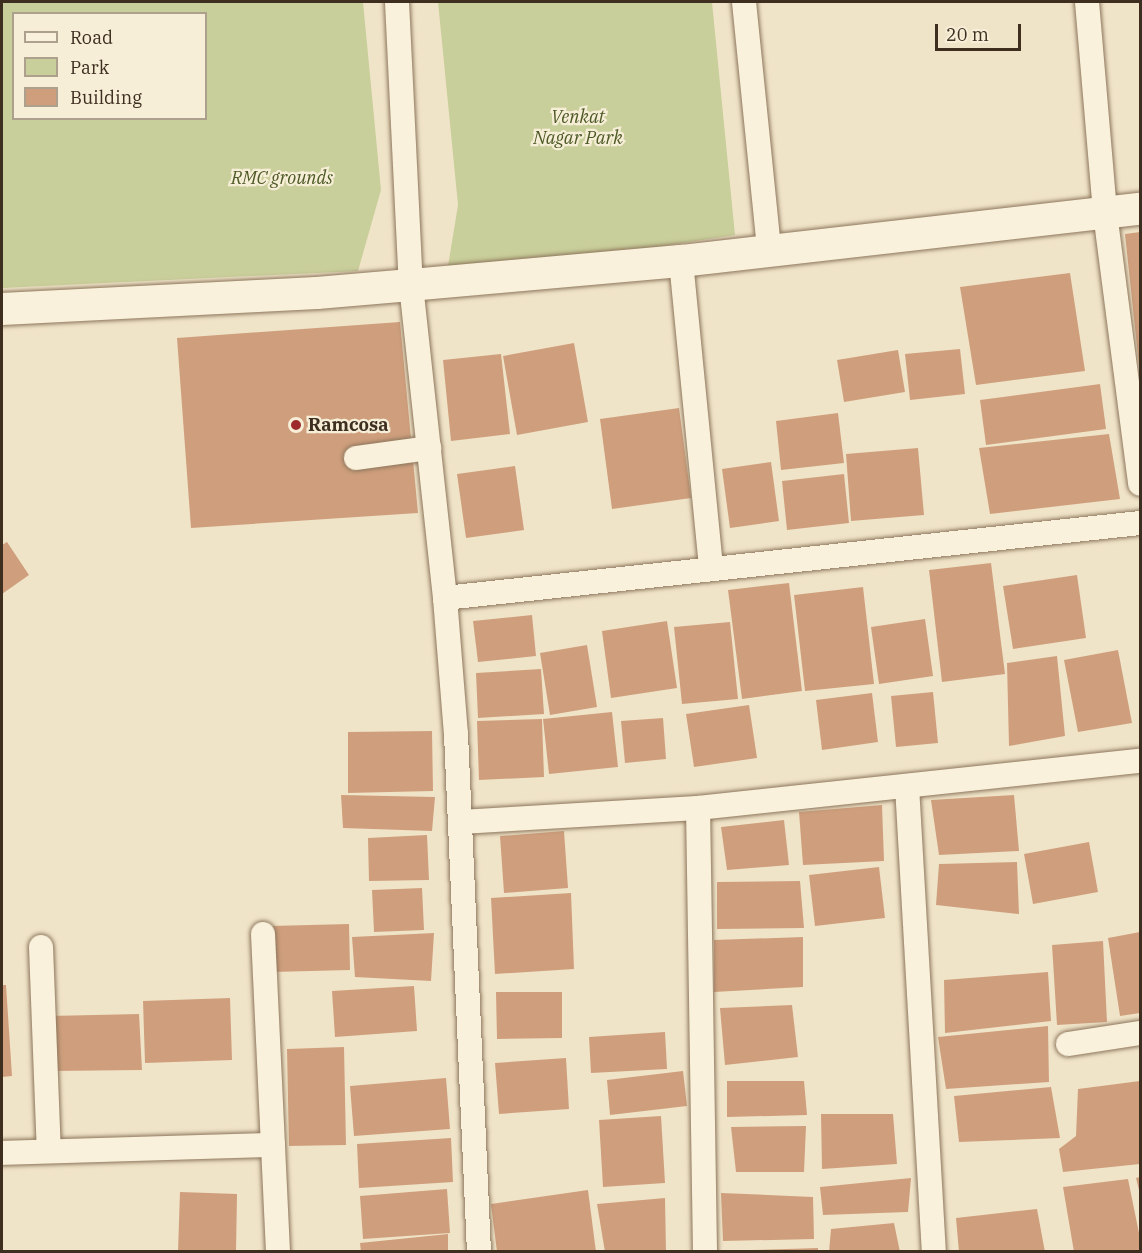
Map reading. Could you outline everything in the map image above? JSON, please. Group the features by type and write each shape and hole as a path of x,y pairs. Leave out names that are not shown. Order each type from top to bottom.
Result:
{"street":[{"path":"397,2 411,285 445,598 460,822 479,1251"},
{"path":"744,2 769,250"},
{"path":"1087,2 1105,213 1140,484"},
{"path":"2,309 317,293 411,285 681,261 1140,209"},
{"path":"681,261 711,569"},
{"path":"356,458 429,448"},
{"path":"445,598 1140,523"},
{"path":"460,822 698,808 1140,761"},
{"path":"907,786 934,1251"},
{"path":"698,808 705,1251"},
{"path":"263,934 278,1251"},
{"path":"41,946 49,1151"},
{"path":"1068,1044 1140,1034"},
{"path":"2,1153 273,1145"}],"green space":[{"name":"RMC grounds","path":"2,2 363,2 381,190 358,271 2,288"},
{"name":"Venkat Nagar Park","path":"438,2 712,2 735,235 623,252 448,266 458,205"}],"building":[{"path":"1140,232 1140,365 1139,365 1125,234"},
{"path":"1070,273 1085,371 976,385 960,287"},
{"name":"Ramcosa","path":"400,322 418,513 191,528 177,338"},
{"path":"574,343 588,422 517,435 503,356"},
{"path":"960,349 965,394 910,400 905,354"},
{"path":"898,350 905,392 844,402 837,360"},
{"path":"501,354 510,434 451,441 443,360"},
{"path":"1100,384 1106,429 986,445 980,400"},
{"path":"679,408 691,498 612,509 600,419"},
{"path":"838,413 844,463 781,470 776,421"},
{"path":"1109,434 1120,499 990,514 979,448"},
{"path":"918,448 924,515 851,521 846,454"},
{"path":"771,462 779,521 730,528 722,469"},
{"path":"515,466 524,530 466,538 457,474"},
{"path":"844,474 849,523 787,530 782,481"},
{"path":"7,542 29,575 2,594 2,545"},
{"path":"991,563 1005,674 942,682 929,570"},
{"path":"1077,575 1086,638 1013,649 1003,586"},
{"path":"789,583 802,691 742,699 728,590"},
{"path":"863,587 874,684 805,691 794,595"},
{"path":"532,615 536,656 478,662 473,621"},
{"path":"925,619 933,676 879,684 871,627"},
{"path":"667,621 677,688 611,698 602,631"},
{"path":"730,622 738,699 682,704 674,627"},
{"path":"587,645 597,707 550,715 540,653"},
{"path":"1118,650 1132,723 1078,732 1064,660"},
{"path":"1057,656 1065,736 1009,746 1007,663"},
{"path":"541,669 544,714 478,718 476,673"},
{"path":"933,692 938,743 896,747 891,696"},
{"path":"872,693 878,742 822,750 816,700"},
{"path":"749,705 757,758 694,767 686,714"},
{"path":"612,712 618,767 549,774 543,719"},
{"path":"663,718 666,759 625,763 621,721"},
{"path":"542,719 544,777 479,780 477,721"},
{"path":"432,731 433,791 348,793 348,732"},
{"path":"341,795 435,797 432,831 343,828"},
{"path":"1014,795 1019,851 939,855 931,800"},
{"path":"882,805 884,861 803,865 799,812"},
{"path":"784,820 789,865 727,870 721,827"},
{"path":"564,831 568,888 504,893 500,836"},
{"path":"427,835 429,880 369,881 368,838"},
{"path":"1089,842 1098,892 1033,904 1024,854"},
{"path":"1017,862 1019,914 936,905 939,864"},
{"path":"879,867 885,918 815,926 809,875"},
{"path":"800,881 804,928 717,929 717,882"},
{"path":"422,888 424,930 374,932 372,890"},
{"path":"571,893 574,969 495,974 491,898"},
{"path":"349,924 350,970 272,972 271,926"},
{"path":"1140,932 1140,1013 1120,1016 1108,938"},
{"path":"434,933 431,981 355,977 352,937"},
{"path":"803,937 803,987 714,992 714,940"},
{"path":"1103,941 1107,1022 1057,1025 1052,945"},
{"path":"1048,972 1051,1021 945,1033 944,980"},
{"path":"2,985 6,985 12,1076 2,1077"},
{"path":"414,986 417,1031 335,1037 332,991"},
{"path":"496,992 562,992 562,1038 497,1039"},
{"path":"230,998 232,1060 145,1063 143,1001"},
{"path":"792,1005 798,1057 725,1065 720,1008"},
{"path":"139,1014 142,1070 52,1071 49,1016"},
{"path":"1048,1026 1049,1082 946,1089 938,1037"},
{"path":"665,1032 667,1069 591,1073 589,1037"},
{"path":"344,1047 346,1145 289,1146 287,1049"},
{"path":"566,1058 569,1109 499,1114 495,1063"},
{"path":"683,1071 687,1106 610,1115 607,1080"},
{"path":"446,1078 450,1129 354,1136 350,1086"},
{"path":"727,1081 804,1081 807,1115 727,1117"},
{"path":"1140,1081 1140,1164 1063,1172 1059,1149 1076,1136 1078,1089"},
{"path":"1051,1087 1060,1138 959,1142 954,1096"},
{"path":"821,1114 893,1114 897,1164 822,1169"},
{"path":"661,1116 665,1183 603,1187 599,1120"},
{"path":"806,1126 804,1172 736,1172 731,1127"},
{"path":"451,1138 453,1182 359,1188 357,1144"},
{"path":"1140,1177 1140,1194 1136,1178"},
{"path":"911,1178 908,1212 823,1215 820,1187"},
{"path":"1128,1179 1140,1238 1140,1252 1074,1252 1063,1187"},
{"path":"447,1189 450,1233 363,1239 360,1196"},
{"path":"588,1190 596,1252 497,1252 491,1204"},
{"path":"180,1192 237,1194 236,1252 178,1252"},
{"path":"721,1193 813,1197 814,1239 723,1241"},
{"path":"665,1198 666,1252 605,1252 597,1204"},
{"path":"1037,1209 1045,1252 959,1252 956,1218"},
{"path":"894,1223 900,1252 829,1252 831,1229"},
{"path":"448,1234 448,1252 361,1252 360,1243"},
{"path":"818,1248 818,1252 753,1252 753,1250"}],"place":[{"name":"Ramcosa","path":"296,425"}]}
